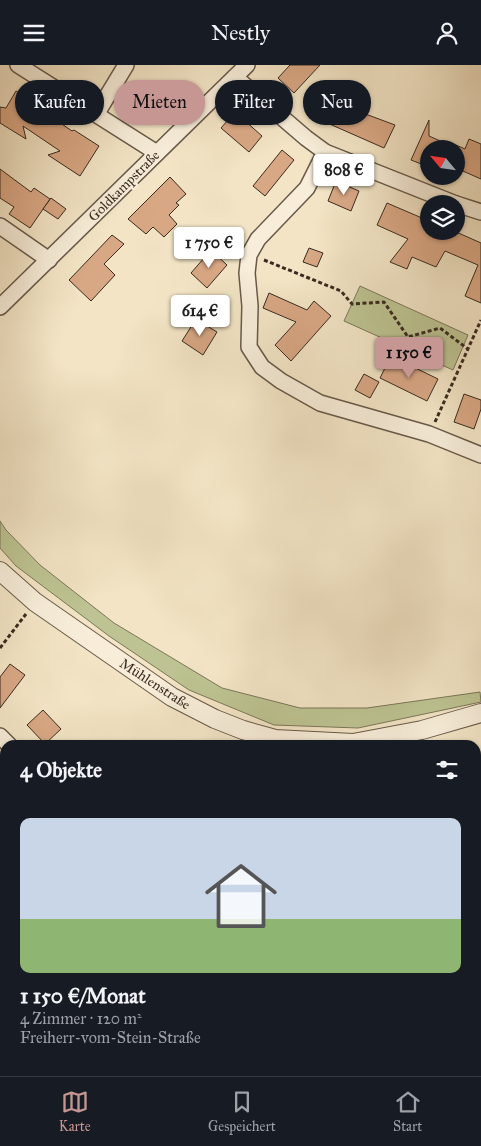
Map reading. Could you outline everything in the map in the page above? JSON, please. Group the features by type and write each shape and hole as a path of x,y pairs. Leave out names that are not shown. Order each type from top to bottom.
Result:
{"street":[{"path":"18,65 43,80"},
{"path":"104,101 126,65"},
{"name":"Goldkampstraße","path":"0,307 247,65"},
{"path":"235,77 325,152 433,195"},
{"path":"104,118 157,153"},
{"path":"325,152 307,188 258,239 250,255 246,273 250,305 249,347 262,367 281,381 320,403 429,434 481,455"},
{"path":"465,207 481,212"},
{"path":"0,226 49,260"},
{"name":"Mühlenstraße","path":"0,571 35,602 172,697 215,719 271,740"},
{"name":"Mühlenstraße","path":"369,740 422,730 481,713"}],"path":[{"path":"250,255 341,291 352,304 384,302 408,337 440,327 468,349"},
{"path":"429,434 481,320"},
{"path":"0,648 35,602"}],"green space":[{"path":"360,286 468,335 453,370 344,321"},
{"path":"0,521 6,530 40,565 114,623 222,688 300,708 367,708 480,692 481,702 358,728 274,725 189,690 109,636 16,566 0,548"}],"building":[{"path":"290,65 320,65 306,80 303,80 303,83 294,93 293,80 280,80 278,78"},
{"path":"15,93 15,125 63,125 99,146 80,176 48,155 60,151 23,126 26,139 0,123 0,107 6,108"},
{"path":"371,116 395,125 384,148 332,125 371,125"},
{"path":"429,120 429,136 438,140 420,140"},
{"path":"224,125 250,125 262,136 249,152 221,128"},
{"path":"469,139 481,144 481,179 465,172 465,149"},
{"path":"420,140 420,164 411,160"},
{"path":"282,150 294,160 265,196 253,186"},
{"path":"0,169 31,192 34,188 50,199 30,228 9,214 14,207 0,198"},
{"path":"170,177 186,194 176,203 179,205 169,215 177,224 164,237 153,227 146,234 128,219"},
{"path":"336,181 359,191 351,211 328,201"},
{"path":"51,198 66,209 58,219 43,209"},
{"path":"387,203 420,217 420,240 465,240 465,236 481,243 481,303 465,296 478,265 445,251 436,267 412,257 407,269 390,262 408,239 377,225"},
{"path":"112,235 124,244 104,264 115,275 91,301 69,280"},
{"path":"309,248 323,253 317,267 303,262"},
{"path":"211,250 227,265 207,288 191,273"},
{"path":"269,293 307,310 314,301 331,316 291,361 275,345 296,322 263,308"},
{"path":"196,319 217,332 203,355 182,341"},
{"path":"391,356 438,379 427,401 380,378"},
{"path":"364,374 379,382 370,398 355,390"},
{"path":"464,394 481,400 481,409 474,429 454,422"},
{"path":"10,664 25,675 0,708 0,677"},
{"path":"43,710 61,729 49,740 41,740 27,725"}]}
